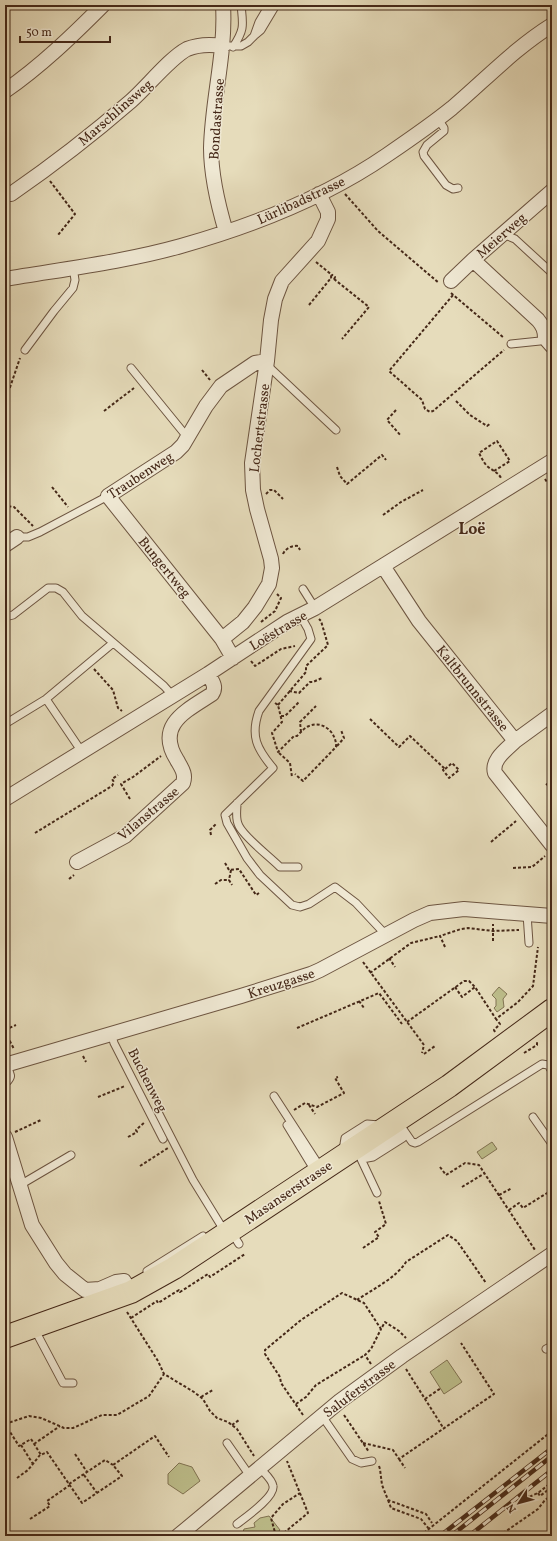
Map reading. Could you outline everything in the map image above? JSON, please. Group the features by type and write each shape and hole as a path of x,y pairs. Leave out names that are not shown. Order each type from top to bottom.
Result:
{"main road":[{"name":"Masanserstrasse","path":"5,1337 134,1290 230,1236 319,1171 350,1155 397,1125 552,1010"}],"street":[{"path":"5,91 43,63 103,5"},
{"name":"Bondastrasse","path":"222,5 228,46 211,148 216,198 226,232"},
{"name":"Lürlibadstrasse","path":"5,279 155,253 181,246 273,215 319,194 386,156 438,119 523,46 552,25"},
{"name":"Marschlinsweg","path":"11,194 89,137 122,109 177,56 186,50 197,46 209,44 228,46"},
{"name":"Meierweg","path":"446,285 472,260 552,191"},
{"name":"Lochertstrasse","path":"222,639 243,622 256,607 269,584 272,568 271,559 256,506 253,490 252,463 275,299 282,281 318,242 328,219 328,212 319,194"},
{"path":"472,260 542,324 548,342"},
{"name":"Traubenweg","path":"108,496 172,455 183,445 215,392 221,386 255,363 267,363"},
{"name":"Loëstrasse","path":"5,799 173,696 300,615 317,613 383,566 552,461"},
{"name":"Bungertweg","path":"108,496 222,639"},
{"name":"Traubenweg","path":"5,545 16,537"},
{"name":"Kaltbrunnstrasse","path":"383,566 419,621 515,741 497,759 494,770 526,813 550,850"},
{"path":"222,639 233,658"},
{"name":"Vilanstrasse","path":"77,862 125,836 183,783 184,771 172,752 169,742 170,731 181,714 212,694 215,690 208,674"},
{"path":"515,741 552,714"},
{"name":"Kreuzgasse","path":"5,1065 311,974 414,920 430,914 447,910 464,909 552,916"},
{"path":"5,1070 7,1076 5,1079"},
{"path":"9,1135 9,1168 20,1185 32,1225 56,1263 65,1274 85,1290 100,1289 116,1282 124,1281 134,1290"},
{"name":"Saluferstrasse","path":"178,1536 255,1468 340,1401 545,1254"}],"lane":[{"path":"228,46 241,36 241,5"},
{"path":"254,36 259,22 269,5"},
{"path":"228,46 241,46 254,36 261,30 276,5"},
{"path":"438,119 444,128 444,131 427,145 423,152 446,185 453,189 458,188"},
{"path":"503,234 515,239 552,273"},
{"path":"25,350 73,288 75,280 73,267"},
{"path":"511,344 540,341 548,342"},
{"path":"267,363 336,430"},
{"path":"131,368 188,438"},
{"name":"Traubenweg","path":"16,537 28,537 40,532 108,496"},
{"path":"5,617 13,615 48,588 56,588 63,592 82,616 164,686 173,696"},
{"path":"303,589 317,613"},
{"path":"300,615 311,639 268,697 259,711 255,721 255,741 263,756 273,768 226,815 227,823 247,858 260,875 292,905 300,907 309,904 335,887 356,903 386,935"},
{"path":"5,724 46,699 113,643"},
{"path":"46,699 82,752"},
{"path":"238,803 236,815 239,826 246,835 280,867 298,867"},
{"path":"527,914 529,943"},
{"name":"Buchenweg","path":"111,1033 114,1043 163,1139"},
{"path":"397,1125 412,1142 418,1142 542,1064 546,1064 552,1071"},
{"path":"274,1096 319,1171"},
{"path":"158,1112 193,1180 230,1236"},
{"path":"533,1117 552,1144"},
{"path":"286,1125 319,1171"},
{"path":"350,1155 377,1193"},
{"path":"20,1185 70,1156"},
{"path":"33,1327 63,1383 73,1383"},
{"path":"322,1416 352,1459 362,1463 373,1460"},
{"path":"228,1443 273,1484 273,1491 268,1498 237,1524"}],"path":[{"path":"43,172 75,214 58,236"},
{"path":"347,196 378,231 446,285 453,295 511,344 430,412 423,406 422,400 389,371 453,295"},
{"path":"316,261 332,275 334,275 333,278 369,307 342,339"},
{"path":"309,305 333,278"},
{"path":"5,402 19,358 25,350"},
{"path":"104,411 142,382"},
{"path":"456,401 470,415 487,426 491,423"},
{"path":"396,410 387,420 401,436"},
{"path":"494,471 510,461 497,441 478,453 486,465 501,477"},
{"path":"337,467 340,476 348,484 382,455 386,460"},
{"path":"545,478 552,490"},
{"path":"52,487 74,514"},
{"path":"256,506 270,490 274,490 283,499"},
{"path":"383,515 401,502 422,490"},
{"path":"5,503 7,506 14,507 40,532"},
{"path":"285,551 296,546 300,550"},
{"path":"264,620 275,611 281,598 275,591"},
{"path":"278,705 306,672 306,666 328,645 317,613"},
{"path":"251,660 255,666 281,649 300,644 308,644"},
{"path":"89,663 113,690 118,708 123,712 127,710"},
{"path":"289,691 299,693 310,682 322,678"},
{"path":"268,697 278,705 282,722 272,733 278,752 290,763 292,776"},
{"path":"280,716 285,716 299,702"},
{"path":"301,732 300,722 316,706"},
{"path":"370,720 400,747 410,736 445,769 443,770 449,778 459,770 452,763 445,769"},
{"path":"278,752 294,736 297,736 304,729 312,725 321,725 328,729 333,734 336,747"},
{"path":"295,774 304,781 344,738 341,730"},
{"path":"130,799 121,784 133,777 162,755"},
{"path":"35,833 112,786 114,782 112,779 118,775"},
{"path":"546,785 552,780"},
{"path":"491,842 526,813"},
{"path":"211,835 210,830 226,815"},
{"path":"513,868 532,867 550,850"},
{"path":"225,864 229,870 239,869 256,895 259,893"},
{"path":"231,870 229,880 232,885"},
{"path":"215,884 220,880 229,880"},
{"path":"493,926 493,941"},
{"path":"370,972 411,943 461,929 468,928 493,931 528,930"},
{"path":"440,936 444,946"},
{"path":"496,1019 518,1002 533,986 538,956 538,942"},
{"path":"389,958 395,966"},
{"path":"364,964 424,1045 423,1054 435,1046"},
{"path":"407,1022 464,981 469,981 475,987 500,1024 495,1028"},
{"path":"455,987 462,997 475,987"},
{"path":"297,1028 379,993 402,1024"},
{"path":"360,1001 364,1008"},
{"path":"16,1025 5,1031 16,1054"},
{"path":"302,1026 304,1030"},
{"path":"546,1064 552,1044"},
{"path":"291,1111 305,1103 317,1107 344,1093 335,1078 338,1077"},
{"path":"98,1097 133,1081"},
{"path":"308,1104 315,1114"},
{"path":"128,1137 137,1132 136,1130 151,1116"},
{"path":"9,1135 41,1120"},
{"path":"140,1166 169,1148"},
{"path":"440,1167 446,1175 465,1162 479,1165 509,1210 545,1254"},
{"path":"462,1187 485,1173"},
{"path":"499,1195 512,1188"},
{"path":"509,1210 519,1203 523,1208 552,1190"},
{"path":"363,1248 379,1238 375,1232 386,1224 377,1193"},
{"path":"357,1300 391,1277 404,1266 406,1262 448,1235 457,1241 489,1288"},
{"path":"131,1318 157,1301 158,1304 179,1290 180,1292 208,1274 210,1277 245,1254"},
{"path":"134,1290 131,1318 158,1360 164,1374 201,1397 210,1411 217,1418 232,1425 237,1430 255,1468"},
{"path":"306,1419 281,1383 280,1377 265,1354 265,1350 301,1320 342,1293 364,1302 381,1330"},
{"path":"296,1404 306,1397 316,1385 365,1355 371,1349 385,1322 399,1331 409,1341"},
{"path":"399,1459 494,1394 461,1343"},
{"path":"365,1355 373,1367"},
{"path":"403,1365 444,1428"},
{"path":"33,1464 5,1424 29,1416 41,1418 60,1426 74,1428 102,1415 118,1415 149,1396 158,1385 164,1374"},
{"path":"425,1399 441,1388"},
{"path":"201,1397 212,1390"},
{"path":"344,1411 344,1415 380,1469 382,1486 391,1508 420,1519 429,1530"},
{"path":"232,1425 239,1420"},
{"path":"34,1444 60,1426"},
{"path":"420,1536 552,1431"},
{"path":"113,1465 155,1436 170,1457"},
{"path":"21,1445 31,1439 41,1455"},
{"path":"363,1443 393,1450 405,1468"},
{"path":"17,1478 46,1452 69,1485 82,1503 122,1476 113,1465 105,1460 83,1474 69,1485 47,1501 50,1506 30,1519"},
{"path":"75,1454 87,1472"},
{"path":"280,1536 308,1513 285,1456"},
{"path":"83,1474 97,1493"},
{"path":"538,1494 552,1482"},
{"path":"526,1494 529,1497 538,1494 540,1496 552,1487"},
{"path":"499,1536 538,1509 551,1495 548,1494 552,1490"},
{"path":"276,1536 271,1518 283,1504 300,1493"},
{"path":"388,1500 426,1514 432,1523"},
{"path":"7,1536 12,1532"}],"green space":[{"path":"499,987 507,994 503,999 504,1007 497,1012 494,1008 496,1006 496,999 492,995"},
{"path":"492,1142 497,1149 482,1159 477,1152"},
{"path":"447,1360 462,1382 444,1394 430,1372"},
{"path":"179,1463 192,1467 200,1481 183,1494 168,1484 168,1474"},
{"path":"269,1516 280,1530 273,1536 244,1536 244,1529 255,1527 254,1523 260,1518"}],"railway":[{"path":"440,1536 552,1448"},
{"path":"451,1536 552,1456"},
{"path":"469,1536 552,1470"}],"district":[{"name":"Loë","path":"472,528"}]}
